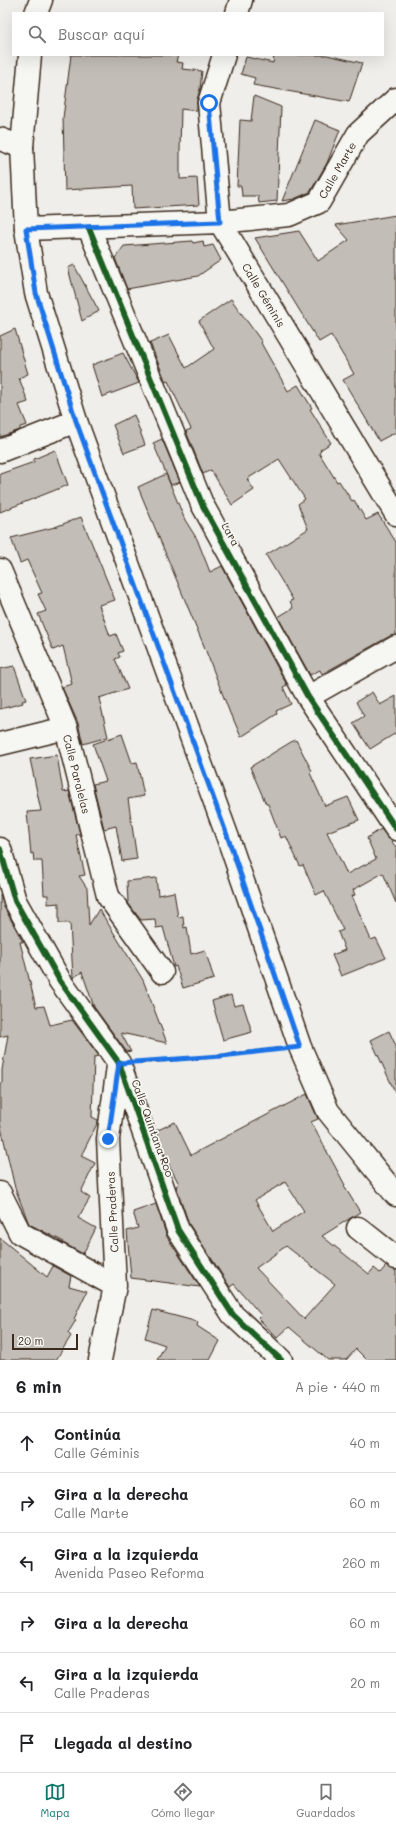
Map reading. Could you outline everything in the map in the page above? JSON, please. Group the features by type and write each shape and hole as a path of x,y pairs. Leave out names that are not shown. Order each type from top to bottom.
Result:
{"street":[{"path":"36,12 40,0"},
{"path":"237,12 241,0"},
{"path":"30,56 22,147 26,229 36,293 76,421 228,838 300,1047 328,1112 396,1196"},
{"name":"Calle Géminis","path":"224,56 209,103 220,222 394,504"},
{"name":"Calle Marte","path":"26,229 89,228 220,222 289,215 318,202 358,134 396,99"},
{"path":"0,140 22,147"},
{"name":"Lara","path":"89,228 202,504 308,697 396,829"},
{"path":"0,451 76,421"},
{"name":"Calle Paralelas","path":"0,570 66,728 108,896 162,972"},
{"path":"308,697 396,647"},
{"path":"0,744 66,728"},
{"name":"Calle Quintana Roo","path":"0,849 8,902 60,982 119,1063 178,1230 234,1315 281,1360"},
{"name":"Calle Praderas","path":"100,1360 115,1286 108,1139 119,1063"},
{"path":"0,1194 20,1233 115,1286"},
{"path":"358,1228 396,1258"}],"path":[{"path":"119,1063 221,1056 300,1047"}],"building":[{"path":"71,56 178,56 176,62 183,63 182,69 202,71 197,100 197,111 181,109 180,150 180,179 197,178 199,205 133,209 132,186 65,190 63,118"},
{"path":"274,56 331,56 362,63 349,102 253,85 255,78 241,74 246,57 273,63"},
{"path":"254,96 281,107 277,201 259,203 258,196 242,196 241,186 237,186 240,120 251,121"},
{"path":"315,120 340,130 327,163 310,192 294,199 282,201"},
{"path":"396,215 396,432 379,441 343,380 354,374 331,335 319,342 255,238 299,231 318,261 349,240 336,225"},
{"path":"192,241 193,243 203,241 204,247 213,245 221,260 198,276 127,289 115,258 124,246"},
{"path":"74,265 99,311 82,321 68,268"},
{"path":"231,299 262,342 261,343 288,391 298,385 312,408 310,409 331,443 320,450 321,451 319,453 337,482 339,481 352,501 354,500 366,520 378,514 396,542 396,635 390,636 322,674 320,670 310,675 278,617 293,608 290,601 293,600 266,555 308,529 298,504 305,499 279,459 247,479 254,490 232,505 211,470 203,474 186,431 191,429 168,381 166,382 150,343 169,335 186,368 214,349 199,321"},
{"path":"15,329 28,374 19,378 28,402 19,405 27,425 20,427 20,430 0,437 0,336"},
{"path":"123,353 139,383 102,397 92,365"},
{"path":"134,415 145,445 124,453 113,425"},
{"path":"162,439 180,482 171,485 153,443"},
{"path":"55,450 68,485 0,512 0,474 34,462 34,459"},
{"path":"166,474 185,520 197,539 210,572 222,566 287,685 283,687 291,704 276,711 277,714 241,737 231,716 204,646 138,487"},
{"path":"81,517 115,600 99,605 110,636 116,634 123,651 118,653 120,657 115,659 128,689 99,698 108,737 83,744 78,723 62,687 72,684 63,646 53,650 38,614 46,611 38,594 42,593 27,560 20,563 11,538 55,527"},
{"path":"14,666 26,700 22,701 23,703 0,709 0,669"},
{"path":"372,692 380,705 396,696 396,733 370,749 353,723 364,716 356,702"},
{"path":"122,734 132,763 137,762 144,796 128,799 137,859 122,861 116,826 104,829 93,784 106,781 93,744"},
{"path":"296,740 312,771 310,773 325,806 348,797 359,820 327,832 347,874 376,859 367,838 381,829 396,847 396,903 383,873 353,890 355,895 352,896 371,940 376,938 386,958 341,976 332,955 345,950 338,932 343,930 324,891 316,895 303,865 300,866 286,836 281,838 268,804 266,804 250,767"},
{"path":"57,755 63,792 69,791 80,834 76,835 85,875 79,876 87,888 89,925 99,909 143,980 167,1043 121,1033 131,1052 126,1051 94,1007 82,972 73,978 70,923 59,923 59,903 48,904 48,895 44,895 42,861 34,861 33,853 31,854 27,812 41,811 30,759"},
{"path":"156,878 158,895 174,892 178,917 183,916 184,928 187,927 191,954 205,950 214,979 183,988 176,966 174,967 163,927 156,928 155,919 141,920 128,903 127,881"},
{"path":"0,894 4,907 23,942 20,942 36,1007 44,1006 50,1025 72,1020 99,1056 94,1057 92,1117 98,1120 98,1122 81,1156 95,1163 81,1192 90,1198 78,1218 96,1228 83,1254 63,1243 64,1242 29,1224 15,1188 0,1123 0,1083 2,1083 2,1070 8,1035 0,1037"},
{"path":"231,995 234,1006 243,1004 252,1032 223,1040 212,1001"},
{"path":"389,1031 396,1046 396,1094 371,1040"},
{"path":"307,1094 318,1119 311,1122 345,1185 344,1186 360,1212 322,1236 369,1274 374,1268 380,1273 386,1266 396,1270 396,1360 367,1360 356,1349 346,1360 328,1360 289,1327 277,1338 258,1318 261,1315 234,1284 230,1287 189,1224 176,1186 179,1184 166,1159 156,1131 175,1122 191,1155","holes":["285,1182 304,1211 273,1231 255,1200","286,1246 335,1284 304,1319 256,1268"]},
{"path":"156,1204 167,1237 200,1287 131,1278 127,1231 138,1228 133,1212"},
{"path":"0,1238 47,1277 53,1266 71,1276 69,1286 87,1291 74,1319 76,1320 68,1333 71,1336 56,1360 0,1360"},
{"path":"153,1310 198,1322 197,1326 220,1341 210,1360 157,1360 165,1345 145,1338"}],"cycle path":[{"path":"89,228 202,504 308,697 396,829"},
{"path":"0,849 15,901 60,981 119,1063 178,1230 233,1315 281,1360"}],"route":[{"path":"108,1139 119,1063 221,1056 300,1047 228,838 76,421 36,293 26,229 89,228 220,222 209,103"}]}
